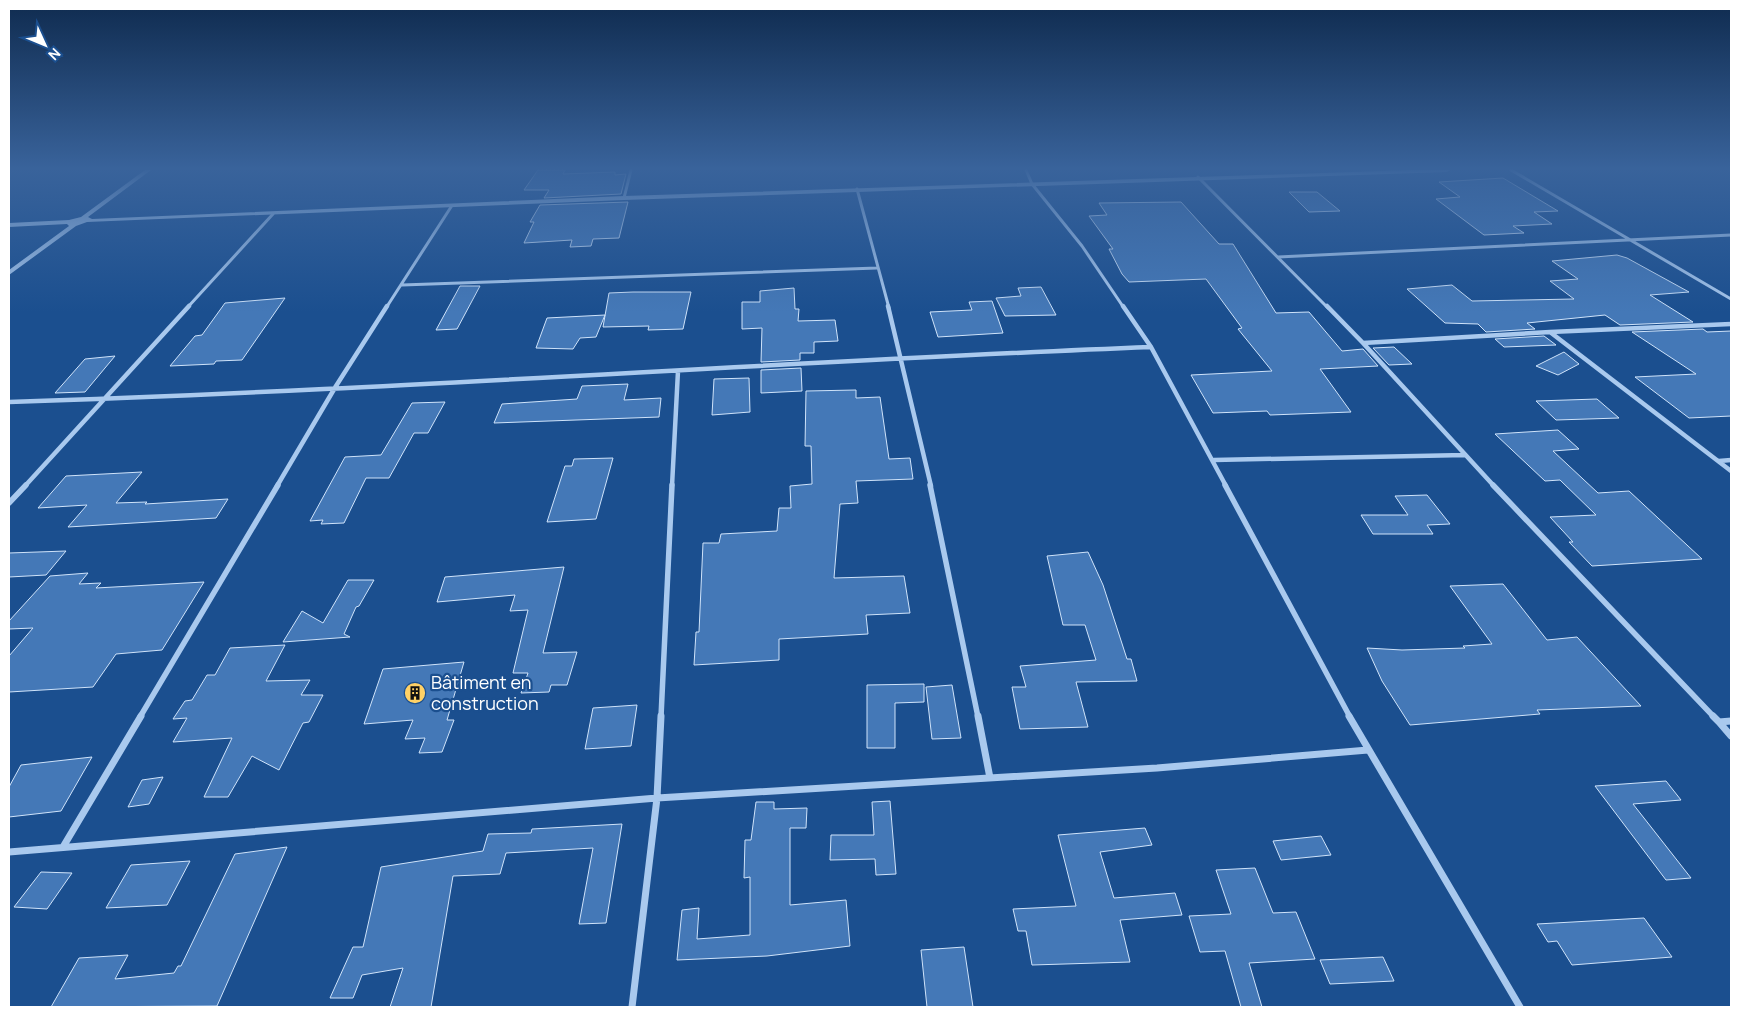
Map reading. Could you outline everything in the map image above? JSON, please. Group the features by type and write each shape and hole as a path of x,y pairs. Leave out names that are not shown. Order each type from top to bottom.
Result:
{"street":[{"path":"9,225 72,223 86,219 145,217"},
{"path":"9,503 270,217"},
{"path":"63,847 336,386 444,217"},
{"path":"864,217 876,268 902,357 944,546 990,778"},
{"path":"1058,217 1092,261 1152,347 1368,750 1520,1007"},
{"path":"1239,217 1362,343 1465,455 1731,736"},
{"path":"1592,217 1731,299"},
{"path":"9,273 72,223"},
{"path":"1278,256 1731,235"},
{"path":"402,285 876,268"},
{"path":"1362,343 1731,324"},
{"path":"1550,332 1731,471"},
{"path":"9,402 678,371 902,357 1152,347"},
{"path":"632,1007 657,798 678,371"},
{"path":"1214,460 1465,455"},
{"path":"1718,461 1731,460"},
{"path":"1719,722 1731,721"},
{"path":"9,852 657,798 1157,768 1368,750"}],"building":[{"path":"533,217 624,217 619,238 593,239 591,246 570,247 572,240 524,243 534,222 530,222"},
{"path":"1090,217 1195,217 1219,244 1233,244 1276,313 1309,312 1342,351 1363,349 1378,366 1320,369 1351,412 1270,415 1267,411 1213,413 1191,375 1272,371 1238,329 1242,328 1206,279 1129,282 1122,274 1109,249 1113,249"},
{"path":"1461,217 1542,217 1552,224 1513,226 1524,233 1484,235"},
{"path":"1617,255 1627,258 1689,292 1650,295 1693,322 1620,325 1605,315 1527,323 1535,329 1486,332 1478,324 1445,323 1407,289 1452,285 1472,301 1574,299 1550,281 1578,279 1552,261"},
{"path":"460,286 480,286 457,329 436,330"},
{"path":"1041,287 1056,315 1005,316 996,298 1021,296 1018,288"},
{"path":"794,288 795,309 799,309 798,321 835,320 838,341 814,342 814,353 800,353 800,360 761,362 762,328 742,329 742,302 760,302 760,291"},
{"path":"691,292 683,329 648,330 649,326 603,327 609,293"},
{"path":"285,298 242,360 216,361 214,364 170,366 195,336 202,335 225,303"},
{"path":"992,301 1003,333 938,337 930,312 972,310 969,302"},
{"path":"605,315 596,337 580,338 573,349 536,348 547,318"},
{"path":"1703,329 1707,332 1731,331 1731,416 1689,418 1635,377 1696,374 1632,332"},
{"path":"1544,336 1556,345 1504,347 1495,339"},
{"path":"1394,347 1412,364 1389,365 1373,348"},
{"path":"1564,352 1579,364 1558,375 1536,366"},
{"path":"115,356 85,392 55,393 85,359"},
{"path":"801,368 802,391 761,393 761,370"},
{"path":"749,378 750,412 712,415 714,379"},
{"path":"628,384 624,400 661,398 659,417 494,423 502,404 577,399 582,386"},
{"path":"856,390 856,398 880,397 889,459 910,458 913,479 856,481 858,503 840,504 834,578 904,576 910,613 866,615 868,634 779,639 779,660 694,665 696,632 699,632 703,543 719,543 721,534 777,531 779,508 791,508 790,486 812,484 811,446 805,446 806,391"},
{"path":"1597,399 1619,418 1556,420 1536,401"},
{"path":"445,402 428,433 414,433 389,478 366,478 344,523 321,524 323,520 310,521 345,457 381,455 412,403"},
{"path":"1558,430 1579,449 1553,451 1598,493 1629,491 1702,559 1592,566 1569,542 1573,542 1550,517 1596,515 1560,480 1545,481 1495,434"},
{"path":"613,458 596,519 547,522 565,466 572,466 574,459"},
{"path":"142,472 116,503 147,502 145,504 228,499 216,518 68,527 87,505 38,508 66,476"},
{"path":"1427,495 1450,524 1427,525 1433,534 1373,534 1361,515 1408,515 1395,496"},
{"path":"66,551 46,575 9,577 9,553"},
{"path":"1088,552 1103,585 1127,659 1131,659 1137,681 1076,682 1088,727 1020,729 1012,687 1026,687 1020,666 1096,660 1085,625 1063,625 1047,556"},
{"path":"564,567 543,653 577,652 567,685 551,685 549,692 521,693 528,673 513,673 528,610 510,611 515,595 437,602 445,577"},
{"path":"88,573 79,584 101,583 96,588 204,582 162,650 116,654 93,687 9,692 9,656 33,628 9,629 9,621 50,576"},
{"path":"348,580 374,580 359,606 356,607 344,634 350,637 283,642 302,611 323,623"},
{"path":"1503,584 1547,640 1577,637 1641,706 1537,710 1540,714 1410,725 1382,681 1367,648 1402,650 1465,648 1463,646 1492,644 1450,586"},
{"path":"285,645 266,681 310,680 301,695 323,695 309,722 303,723 279,770 252,756 228,797 204,797 232,738 173,742 187,718 173,719 185,701 192,700 207,675 215,675 230,648"},
{"name":"Bâtiment en construction","path":"464,662 447,720 454,720 442,752 419,753 425,738 405,739 413,720 364,724 383,669"},
{"path":"924,684 924,702 895,703 895,748 867,748 867,685"},
{"path":"952,685 961,738 932,739 926,687"},
{"path":"637,705 631,746 585,749 593,708"},
{"path":"92,757 61,811 9,817 9,787 21,765"},
{"path":"163,777 149,804 128,807 142,780"},
{"path":"1666,781 1681,800 1633,804 1691,878 1666,880 1595,786"},
{"path":"890,801 896,874 876,875 875,859 830,860 831,835 874,835 872,802"},
{"path":"756,802 774,802 774,809 807,808 806,828 790,828 790,905 846,900 850,946 767,956 677,960 682,910 699,908 697,939 750,935 750,877 744,878 745,840 751,840"},
{"path":"622,824 606,923 579,924 593,848 506,853 500,874 453,876 431,1007 390,1007 403,968 362,975 353,998 330,998 353,947 363,947 381,867 483,851 488,834 531,833 532,829"},
{"path":"1145,828 1152,845 1100,852 1114,898 1175,893 1182,915 1120,920 1130,962 1032,965 1026,931 1018,931 1013,909 1076,906 1058,835"},
{"path":"1321,836 1331,855 1281,860 1273,841"},
{"path":"287,847 217,1006 51,1007 79,958 128,955 115,979 174,973 178,966 181,966 235,854"},
{"path":"190,861 167,905 106,908 131,865"},
{"path":"1255,868 1273,913 1296,912 1315,959 1249,963 1262,1007 1241,1007 1225,951 1200,952 1189,916 1231,914 1216,870"},
{"path":"41,872 72,873 47,909 14,907"},
{"path":"1644,918 1672,957 1572,965 1557,941 1548,942 1537,924"},
{"path":"964,947 973,1007 927,1007 921,950"},
{"path":"1383,957 1394,981 1330,984 1320,960"}],"place":[{"name":"Bâtiment en construction","path":"415,693"}]}
